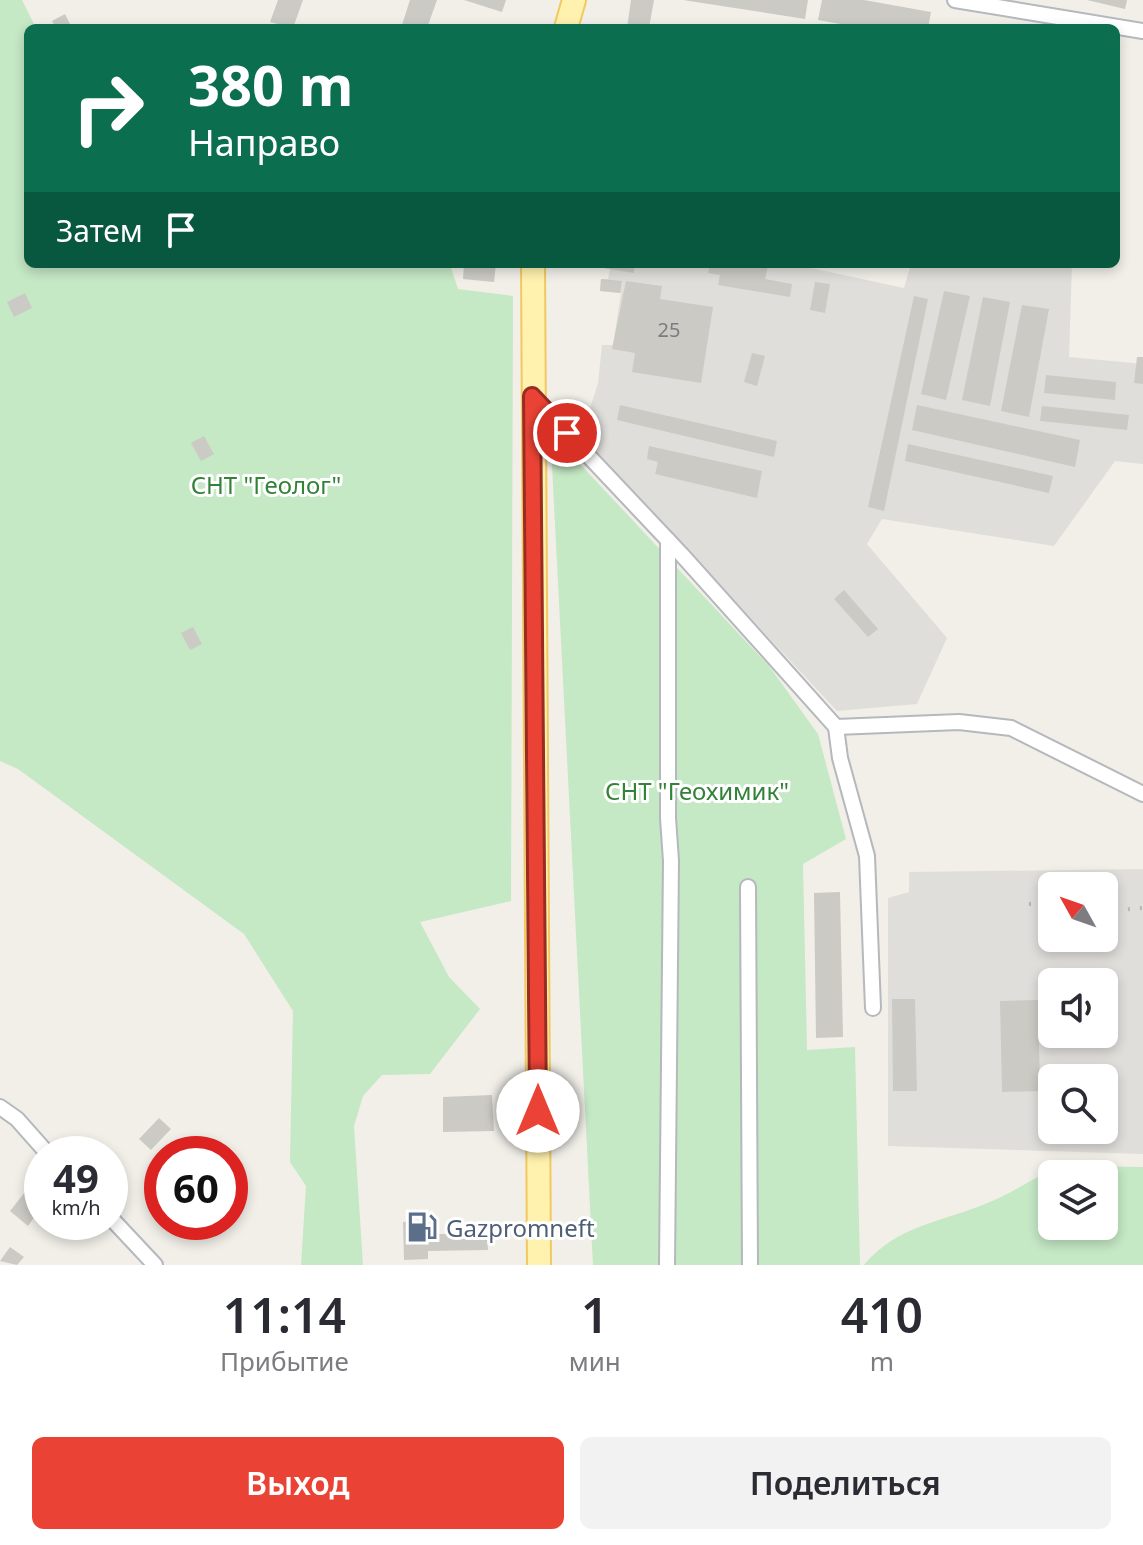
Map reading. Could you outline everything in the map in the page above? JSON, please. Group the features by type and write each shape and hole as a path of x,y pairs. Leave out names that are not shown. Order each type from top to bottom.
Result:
{"main road":[{"path":"567,24 574,0"},
{"path":"533,268 539,1265"}],"street":[{"path":"955,0 1101,24"},
{"path":"1120,27 1143,31"},
{"path":"532,396 668,540 836,727 840,758 867,856 873,1008"},
{"path":"667,1265 671,861 668,818 668,540"},
{"path":"836,727 959,722 1011,728 1143,794"},
{"path":"748,887 750,1265"},
{"path":"0,1107 17,1119 32,1136"},
{"path":"128,1236 155,1265"}],"shaded area":[{"path":"610,268 811,268 904,288 910,268 1072,268 1069,357 1143,364 1143,464 1115,461 1054,546 882,519 867,544 947,638 917,704 837,711 581,436 598,383 602,345 613,345 621,293 600,291 601,279 608,279"},
{"path":"1143,869 1143,1154 888,1146 888,898 909,892 909,872"}],"green space":[{"name":"СНТ \"Геолог\"","path":"0,0 22,0 34,24 24,24 24,268 451,268 458,289 513,296 511,901 420,922 449,977 480,1009 430,1074 382,1075 363,1096 354,1126 363,1265 301,1265 306,1186 290,1162 293,1011 244,934 18,769 0,761"},
{"name":"СНТ \"Геохимик\"","path":"551,446 565,448 769,666 818,734 846,839 803,864 807,1050 855,1047 860,1265 593,1265"},
{"path":"1118,1167 1143,1167 1143,1265 864,1265 905,1233 995,1200 1038,1177 1038,1240 1118,1240"}],"building":[{"path":"278,0 303,0 294,24 270,22"},
{"path":"410,0 437,0 428,24 402,24"},
{"path":"464,0 506,0 502,12"},
{"path":"631,0 654,0 650,24 628,24"},
{"path":"683,0 808,0 805,19"},
{"path":"822,0 864,0 931,12 929,24 840,24 818,20"},
{"path":"1087,0 1127,0 1125,9"},
{"path":"65,14 70,24 54,24 52,21"},
{"path":"464,268 496,268 494,282 463,279"},
{"path":"603,268 635,268 634,273"},
{"path":"709,268 768,268 765,279 792,284 790,297 718,285 720,275 708,273"},
{"path":"601,279 622,281 620,293 600,291"},
{"path":"626,281 662,286 660,299 713,307 701,383 632,372 635,353 612,349"},
{"path":"815,282 830,284 825,313 810,310"},
{"path":"944,291 970,296 946,400 921,394"},
{"path":"25,293 32,308 14,317 7,302"},
{"path":"914,296 928,299 884,511 868,507"},
{"path":"983,297 1010,302 990,406 962,400"},
{"path":"1022,305 1049,309 1029,417 1001,411"},
{"path":"752,353 765,356 757,386 744,382"},
{"path":"1137,357 1143,357 1143,384 1134,383"},
{"path":"1046,375 1116,382 1115,400 1044,393"},
{"path":"620,405 777,441 774,457 617,420"},
{"path":"917,405 1080,440 1075,467 912,430"},
{"path":"1042,406 1129,415 1127,430 1040,421"},
{"path":"204,436 214,454 201,461 191,443"},
{"path":"908,444 1053,476 1049,493 905,461"},
{"path":"649,446 762,471 757,498 655,474 658,462 647,459"},
{"path":"844,590 878,629 868,637 834,599"},
{"path":"193,627 202,644 190,650 181,633"},
{"path":"840,892 843,1037 816,1038 814,893"},
{"path":"892,999 915,999 917,1091 893,1091"},
{"path":"1038,1000 1038,1091 1002,1092 1000,1001"},
{"path":"492,1095 494,1131 443,1132 443,1097"},
{"path":"159,1118 171,1129 164,1136 144,1136 144,1144 139,1139"},
{"path":"24,1193 24,1223 10,1211"},
{"path":"427,1221 427,1234 487,1234 488,1250 428,1251 428,1259 404,1260 403,1222"},
{"path":"10,1247 24,1257 17,1265 0,1261"}],"railway":[{"path":"1029,904 1038,904"},
{"path":"1118,910 1143,908"}],"place":[{"name":"Gazpromneft","path":"422,1227"}],"route":[{"path":"538,1111 532,396 567,433"}]}
